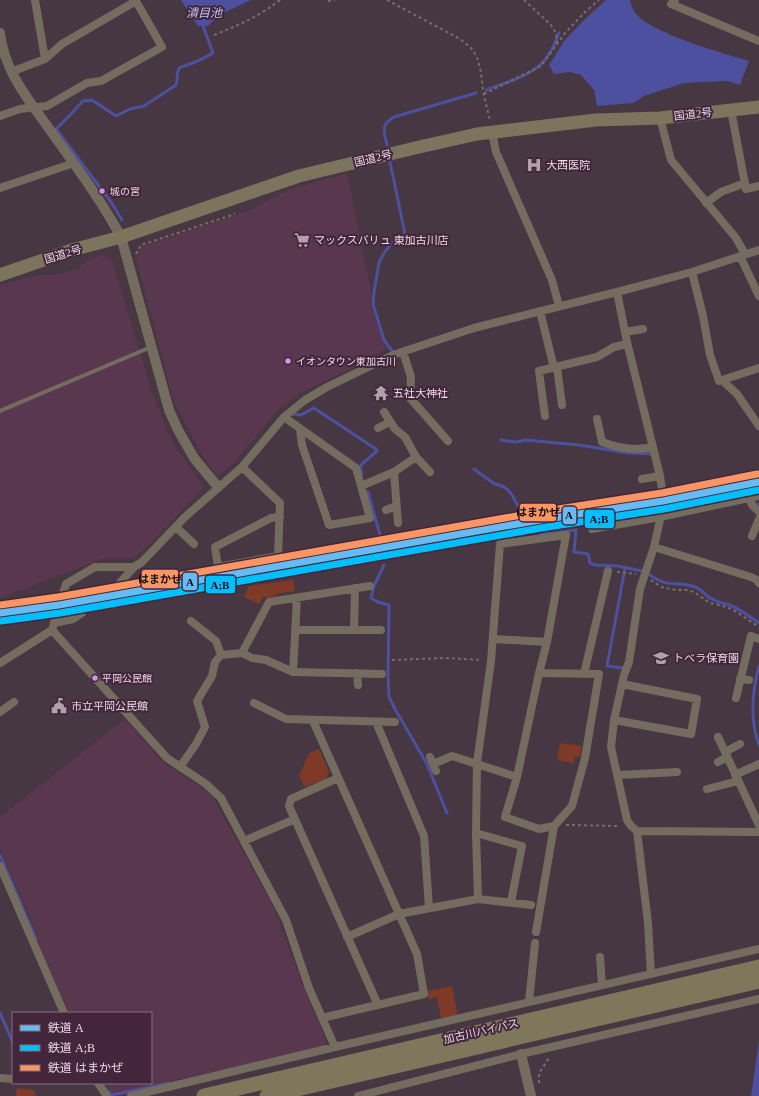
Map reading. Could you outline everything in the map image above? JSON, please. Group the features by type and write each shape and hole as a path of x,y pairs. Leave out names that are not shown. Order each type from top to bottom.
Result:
{"highway":[{"name":"国道2号","path":"0,275 72,250 121,238 299,176 477,134 596,120 660,118 759,107"},
{"name":"加古川バイパス","path":"204,1096 759,967"},
{"name":"加古川バイパス","path":"267,1096 759,981"}],"street":[{"path":"35,0 44,59"},
{"path":"675,0 671,4 759,40"},
{"path":"0,116 20,109 47,106 87,83 101,81 162,47 137,1 62,44 44,59 12,72"},
{"path":"0,38 12,72 33,108 50,128 108,213 121,238 169,410 178,430 194,458 218,487"},
{"path":"731,110 746,189 759,186"},
{"path":"660,118 671,160 736,238 759,296"},
{"path":"492,132 496,152 549,274 560,306"},
{"path":"0,188 74,164"},
{"path":"706,203 721,192 745,183"},
{"path":"118,584 134,567 142,562 184,517 242,467 284,417 310,396 393,355 474,328 692,272 759,250"},
{"path":"692,272 703,316 710,355 719,381 723,381 737,394 759,426"},
{"path":"617,292 627,344 660,476 663,496 654,547 640,589 629,662 622,684 614,720 611,747 627,820 634,829 648,923 651,974"},
{"path":"540,311 555,367 562,405"},
{"path":"625,332 643,329"},
{"path":"545,416 539,371 597,357 614,347 627,344"},
{"path":"403,352 411,377 410,398 448,441"},
{"path":"723,381 759,368"},
{"path":"384,412 395,429 405,437 416,457 430,472"},
{"path":"284,417 356,468 370,518 329,524 302,445 300,429"},
{"path":"597,419 602,442 616,447 652,447"},
{"path":"378,428 390,422"},
{"path":"361,486 394,472 416,457"},
{"path":"242,467 280,503 280,517 278,556 218,567 215,548 271,518 280,517"},
{"path":"394,472 398,523"},
{"path":"642,479 660,476"},
{"path":"592,529 660,517 759,496"},
{"path":"750,498 752,505 759,512"},
{"path":"386,510 396,506"},
{"path":"752,536 759,519"},
{"path":"176,527 194,544"},
{"path":"604,527 604,536"},
{"path":"478,899 476,833 477,763 491,661 500,544 566,535 547,642 517,776 505,817 539,829 554,826"},
{"path":"654,547 751,577 759,583"},
{"path":"704,573 707,564"},
{"path":"53,627 66,584 95,567 134,567"},
{"path":"584,674 608,571"},
{"path":"729,580 731,571"},
{"path":"242,653 269,602 370,586"},
{"path":"354,630 355,588"},
{"path":"293,672 297,598"},
{"path":"1,661 53,627 73,620 82,613"},
{"path":"191,621 216,641 221,655"},
{"path":"53,627 167,758 206,784 221,798 286,920 309,988 335,1047"},
{"path":"296,630 381,630"},
{"path":"736,698 744,680 751,636 759,639"},
{"path":"493,639 547,642"},
{"path":"180,766 196,744 205,727 197,701 212,676 214,662 221,655 242,653 252,658 266,660 293,672 382,674"},
{"path":"357,673 358,685"},
{"path":"536,932 554,826 572,806 585,758 599,674 539,673"},
{"path":"614,720 690,734 697,699 622,684"},
{"path":"0,712 14,702"},
{"path":"254,703 286,720 395,722"},
{"path":"313,721 417,954 424,994 322,1018"},
{"path":"376,722 424,836 429,908"},
{"path":"718,737 759,826"},
{"path":"718,762 740,744"},
{"path":"433,764 452,756 517,776"},
{"path":"707,790 737,778 759,764"},
{"path":"618,775 677,772"},
{"path":"338,778 291,799 289,806 378,1005"},
{"path":"244,841 295,819"},
{"path":"634,829 759,832"},
{"path":"476,833 522,846 511,902"},
{"path":"0,866 2,878 64,1012"},
{"path":"347,937 399,914 478,899 532,905"},
{"path":"529,1002 535,943"},
{"path":"131,1096 335,1047 759,949"},
{"path":"600,957 602,985"},
{"path":"358,1096 521,1054 759,999"},
{"path":"521,1054 531,1096"},
{"path":"1,1076 12,1079"},
{"path":"99,1084 107,1096"}],"lane":[{"path":"0,411 151,347"}],"path":[{"path":"214,35 247,21 280,0"},
{"path":"328,1 335,0"},
{"path":"387,0 460,39 472,48 479,63 492,132"},
{"path":"524,0 551,25 556,33 557,44"},
{"path":"484,94 541,66 557,44 585,12 599,0"},
{"path":"134,257 141,245 235,214"},
{"path":"608,571 645,575 661,587 676,590 687,590 699,595 710,604 732,609 759,627"},
{"path":"392,660 445,658 491,661"},
{"path":"554,826 600,825 634,829"},
{"path":"540,1089 539,1072 549,1058"}],"shaded area":[{"path":"347,173 372,296 371,305 384,345 388,348 359,365 300,393 278,410 233,464 218,476 207,463 174,402 136,259 141,247 248,211 290,189"},
{"path":"102,255 112,260 151,389 166,429 178,450 204,487 149,545 133,558 105,558 0,598 0,285 38,275 54,275 77,269 88,260"},
{"path":"293,580 295,591 275,594 275,596 266,598 264,596 259,604 244,597 249,586"},
{"path":"125,719 159,758 168,766 204,789 212,796 273,906 300,978 326,1040 325,1044 320,1048 113,1094 105,1084 152,1084 152,1012 69,1012 42,953 30,917 0,850 0,817"},
{"path":"560,743 582,746 580,757 575,756 574,763 557,760"},
{"path":"319,749 329,772 326,779 305,787 299,776 309,753"},
{"path":"452,986 457,1015 441,1018 437,997 429,999 427,991"},
{"path":"17,1088 34,1090 36,1096 16,1096"}],"water":[{"name":"潰目池","path":"181,0 251,0 219,15 208,26 198,26"},
{"path":"606,0 630,0 634,11 642,19 654,27 687,41 749,61 740,85 727,81 684,83 644,96 633,103 597,106 594,90 581,75 570,72 554,74 549,65 565,40"},
{"path":"759,1041 759,1096 751,1096"}],"waterway":[{"path":"122,220 111,202 56,129 83,101 92,100 116,116 130,109 144,106 176,85 180,68 213,53 203,26"},
{"path":"486,90 514,80 535,69 549,54 559,33"},
{"path":"387,145 384,129 387,123 394,117 476,93"},
{"path":"390,162 405,234 391,244 379,263 373,304 384,340 393,352"},
{"path":"294,414 301,415 314,408 376,449 377,451 360,467 362,474"},
{"path":"501,440 516,442 526,440 579,445 628,453 653,454"},
{"path":"474,469 493,483 508,490 519,508 541,534 576,530 574,552 588,554 590,563 595,565 618,566 642,571"},
{"path":"368,492 382,542"},
{"path":"384,565 374,586 371,598 389,605 389,697 427,764 447,813"},
{"path":"623,668 607,666 625,568"},
{"path":"650,575 662,582 683,584 697,588 710,598 734,607 759,623"},
{"path":"759,666 753,706 754,726 759,745"},
{"path":"0,855 36,939"},
{"path":"0,1013 12,1041"},
{"path":"108,1091 112,1095 169,1083"}],"rail line":[{"name":"はまかぜ","path":"0,605 58,597 539,512 662,493 757,474"},
{"name":"A","path":"0,613 59,605 540,520 663,501 759,482"},
{"name":"A;B","path":"1,621 60,613 541,528 664,509 759,490"}],"place":[{"name":"大西医院","path":"534,165"},
{"name":"城の宮","path":"102,191"},
{"name":"マックスバリュ 東加古川店","path":"302,240"},
{"name":"イオンタウン東加古川","path":"288,361"},
{"name":"五社大神社","path":"381,393"},
{"name":"トベラ保育園","path":"661,658"},
{"name":"平岡公民館","path":"95,678"},
{"name":"市立平岡公民館","path":"59,706"}]}
